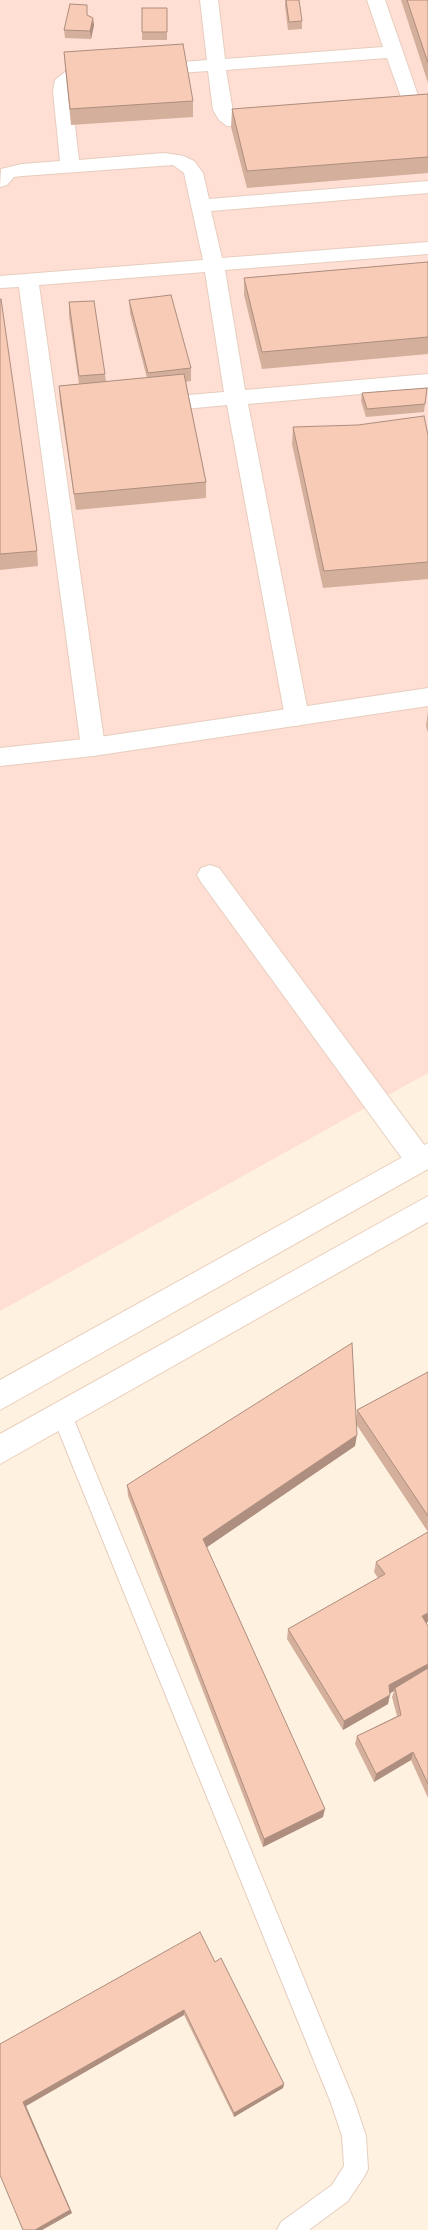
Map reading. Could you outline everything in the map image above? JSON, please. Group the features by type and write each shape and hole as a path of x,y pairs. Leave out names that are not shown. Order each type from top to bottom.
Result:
{"street":[{"path":"208,0 222,110 234,122 249,124 288,120"},
{"path":"376,0 394,52 421,107 394,109"},
{"path":"70,166 62,91 64,80 71,76 394,52"},
{"path":"0,181 8,173 22,170 164,159 176,160 187,165 193,173 214,265 236,398 297,717"},
{"path":"200,206 428,187"},
{"path":"0,282 428,248"},
{"path":"28,280 56,414 92,747"},
{"path":"132,407 428,381"},
{"path":"0,757 92,747 428,697"},
{"path":"0,1396 424,1158 210,875"},
{"path":"0,1450 428,1208"}],"lane":[{"path":"62,1415 339,2094 354,2136 356,2169 340,2193 289,2230"}],"shaded area":[{"path":"0,0 428,0 428,1073 0,1311"}],"building":[{"path":"286,0 299,0 302,21 289,22"},
{"path":"407,0 428,0 428,63"},
{"path":"70,4 87,5 87,15 93,18 90,31 64,30"},
{"path":"142,8 167,8 167,32 142,32"},
{"path":"183,44 193,101 70,109 64,52"},
{"path":"428,94 428,157 247,171 232,109"},
{"path":"428,262 428,337 262,352 244,278"},
{"path":"171,295 191,368 148,373 129,300"},
{"path":"0,300 37,551 0,554"},
{"path":"94,301 105,374 79,376 69,302"},
{"path":"184,374 206,482 74,494 59,386"},
{"path":"427,388 425,404 367,409 362,393"},
{"path":"424,416 428,435 428,562 324,571 293,427 358,425"},
{"path":"352,1343 357,1435 203,1539 325,1809 264,1839 127,1485"},
{"path":"428,1372 428,1516 357,1410"},
{"path":"428,1532 428,1613 422,1616 428,1626 428,1664 389,1685 390,1695 344,1721 288,1629 385,1574 376,1562"},
{"path":"428,1668 428,1784 413,1752 376,1774 357,1736 401,1715 395,1688"},
{"path":"200,1932 215,1962 221,1958 284,2084 234,2113 184,2010 23,2102 70,2210 35,2230 23,2230 0,2175 0,2044"}]}
